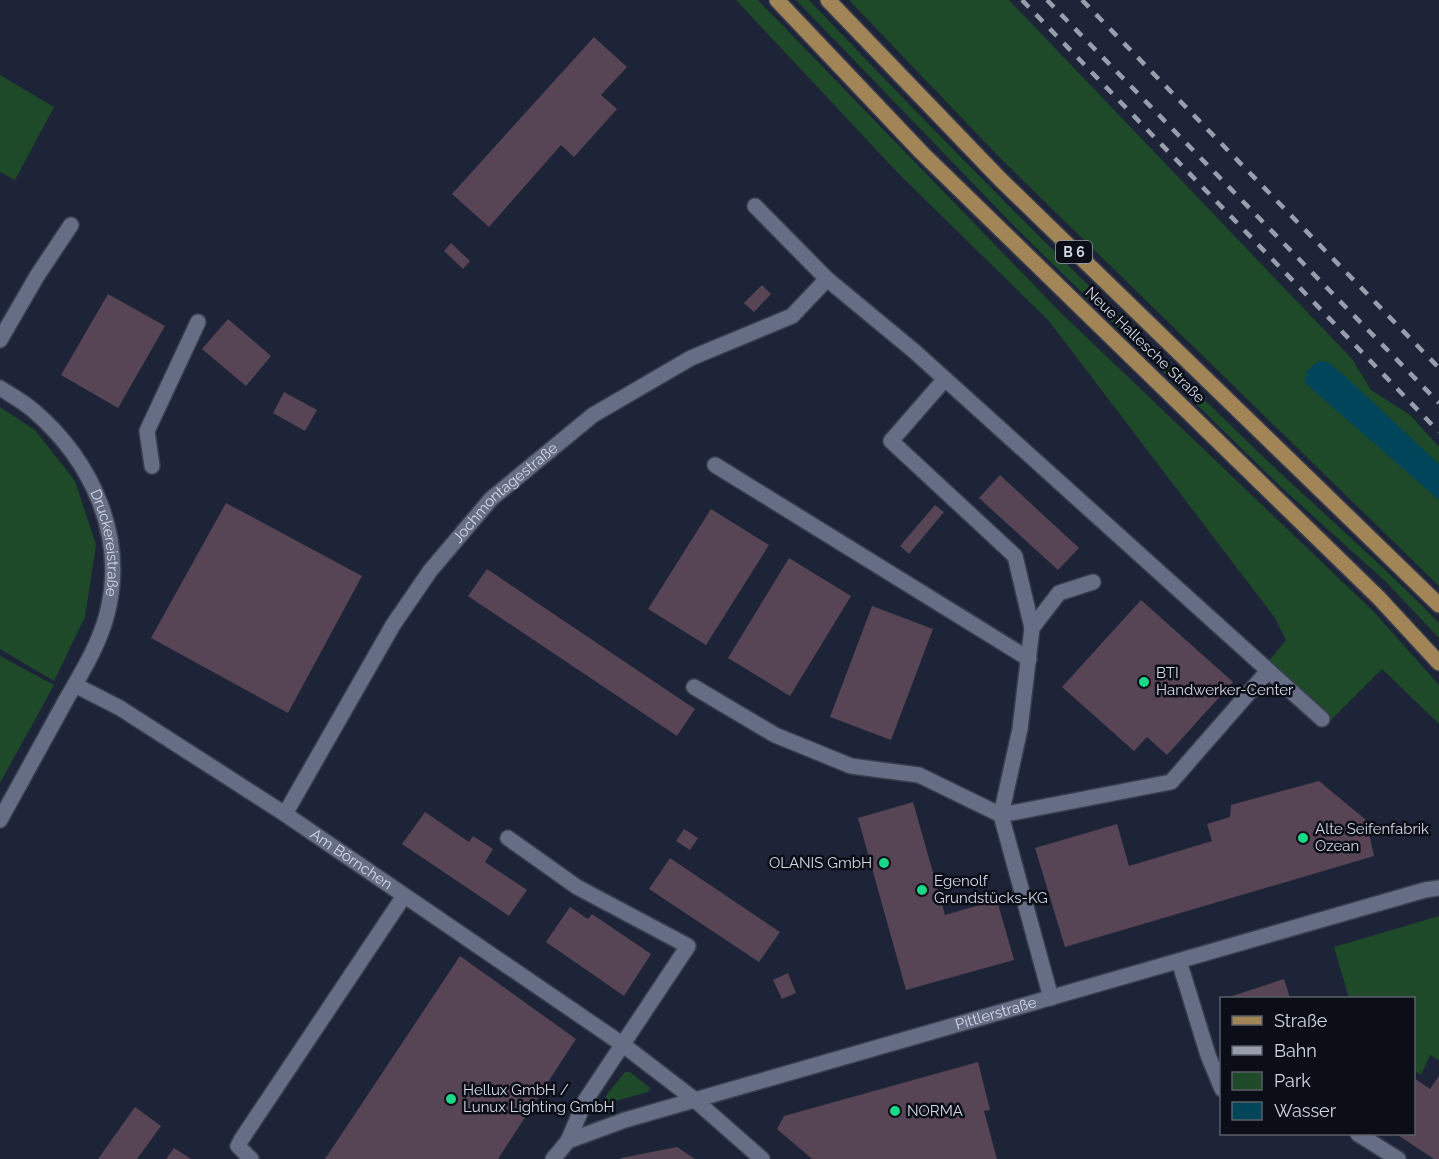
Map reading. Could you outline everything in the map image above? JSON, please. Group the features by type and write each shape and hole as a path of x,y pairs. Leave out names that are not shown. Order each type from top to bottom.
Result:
{"main road":[{"name":"Neue Hallesche Straße","path":"777,0 922,153 1379,598 1439,663"},
{"name":"Neue Hallesche Straße","path":"828,0 1000,179 1439,605"}],"street":[{"path":"755,206 827,279 914,351 1322,719"},
{"path":"0,340 37,276 71,225"},
{"name":"Jochmontagestraße","path":"285,814 393,625 430,571 491,499 593,415 691,358 792,316 827,279"},
{"path":"152,466 147,431 198,322"},
{"path":"945,379 891,441 1015,556 1032,628 1020,729 1001,814 1051,998"},
{"name":"Druckereistraße","path":"0,387 32,409 78,458 105,514 112,549 113,582 108,614 97,646 0,820"},
{"path":"715,465 1029,660"},
{"path":"1032,628 1059,593 1093,582"},
{"path":"694,687 775,735 851,766 919,775 1001,814 1172,782 1268,671"},
{"name":"Am Börnchen","path":"75,685 120,708 285,814 622,1044 695,1100 762,1159"},
{"path":"508,838 577,887 688,946 622,1044"},
{"name":"Pittlerstraße","path":"568,1140 600,1127 1432,889 1439,882"},
{"path":"251,1159 238,1146 241,1140 404,896"},
{"path":"1179,961 1220,1086"},
{"name":"Pittlerstraße","path":"553,1159 568,1140 585,1101 622,1044"},
{"path":"1360,1135 1398,1159"}],"green space":[{"path":"736,0 758,0 1059,311 1373,611 1439,685 1439,724 1382,669 1331,720 1269,661 1286,640 1275,618 1049,321 898,173"},
{"path":"796,0 809,0 1139,335 1251,445 1416,600 1439,623 1439,638 1385,581 1281,487 1018,230"},
{"path":"849,0 1009,0 1352,359 1371,390 1410,415 1439,447 1439,586 1003,161"},
{"path":"0,75 54,107 15,180 0,172"},
{"path":"0,407 35,430 75,481 96,545 85,617 54,681 0,649"},
{"path":"0,656 54,685 0,783"},
{"path":"1439,916 1439,1060 1430,1055 1421,1075 1415,1071 1415,997 1349,997 1334,947"},
{"path":"625,1072 630,1072 650,1088 648,1092 608,1103 605,1097"}],"water":[{"path":"1318,361 1328,362 1345,376 1439,464 1439,500 1305,383 1306,372"}],"building":[{"path":"594,37 627,67 601,95 617,109 574,157 561,145 489,227 452,194"},
{"path":"451,243 470,261 463,269 444,251"},
{"path":"762,285 771,294 754,312 744,303"},
{"path":"108,294 165,326 118,408 61,375"},
{"path":"228,319 271,356 246,386 202,349"},
{"path":"284,392 317,410 305,431 273,413"},
{"path":"1000,475 1079,548 1058,570 979,498"},
{"path":"226,503 362,576 288,713 151,638"},
{"path":"935,505 944,512 909,554 900,546"},
{"path":"711,509 769,545 706,645 648,609"},
{"path":"789,558 851,596 790,696 728,658"},
{"path":"487,569 695,709 677,736 468,596"},
{"path":"1141,600 1233,682 1167,755 1147,737 1134,751 1062,687"},
{"path":"872,606 933,629 891,740 830,717"},
{"path":"1319,781 1366,820 1374,856 1065,947 1035,848 1117,824 1129,866 1212,841 1207,824 1230,817 1231,805"},
{"path":"913,802 945,915 997,900 1014,960 906,990 858,818"},
{"path":"425,812 469,842 473,836 493,849 485,862 527,890 509,916 402,844"},
{"path":"684,829 698,838 690,850 676,841"},
{"path":"670,858 780,932 759,962 649,889"},
{"path":"570,907 588,919 592,914 651,954 624,996 546,942"},
{"name":"Hellux GmbH / Lunux Lighting GmbH","path":"460,956 576,1039 498,1159 325,1159"},
{"path":"788,973 796,993 782,999 773,980"},
{"path":"1284,979 1290,997 1229,997"},
{"name":"NORMA","path":"978,1062 990,1110 984,1111 997,1159 812,1159 777,1129 784,1116"},
{"path":"1439,1076 1439,1159 1434,1159 1398,1135 1415,1135 1415,1079 1430,1089"},
{"path":"135,1107 161,1126 137,1159 98,1159"},
{"path":"677,1147 695,1159 621,1159 621,1158"},
{"path":"174,1148 191,1159 166,1159"}],"railway":[{"path":"1022,0 1439,432"},
{"path":"1047,0 1439,403"},
{"path":"1082,0 1439,368"}],"place":[{"name":"BTI Handwerker-Center","path":"1144,682"},
{"name":"Alte Seifenfabrik Ozean","path":"1303,838"},
{"name":"OLANIS GmbH","path":"884,863"},
{"name":"Egenolf Grundstücks-KG","path":"922,890"},
{"name":"Hellux GmbH / Lunux Lighting GmbH","path":"451,1099"},
{"name":"NORMA","path":"895,1111"}]}
